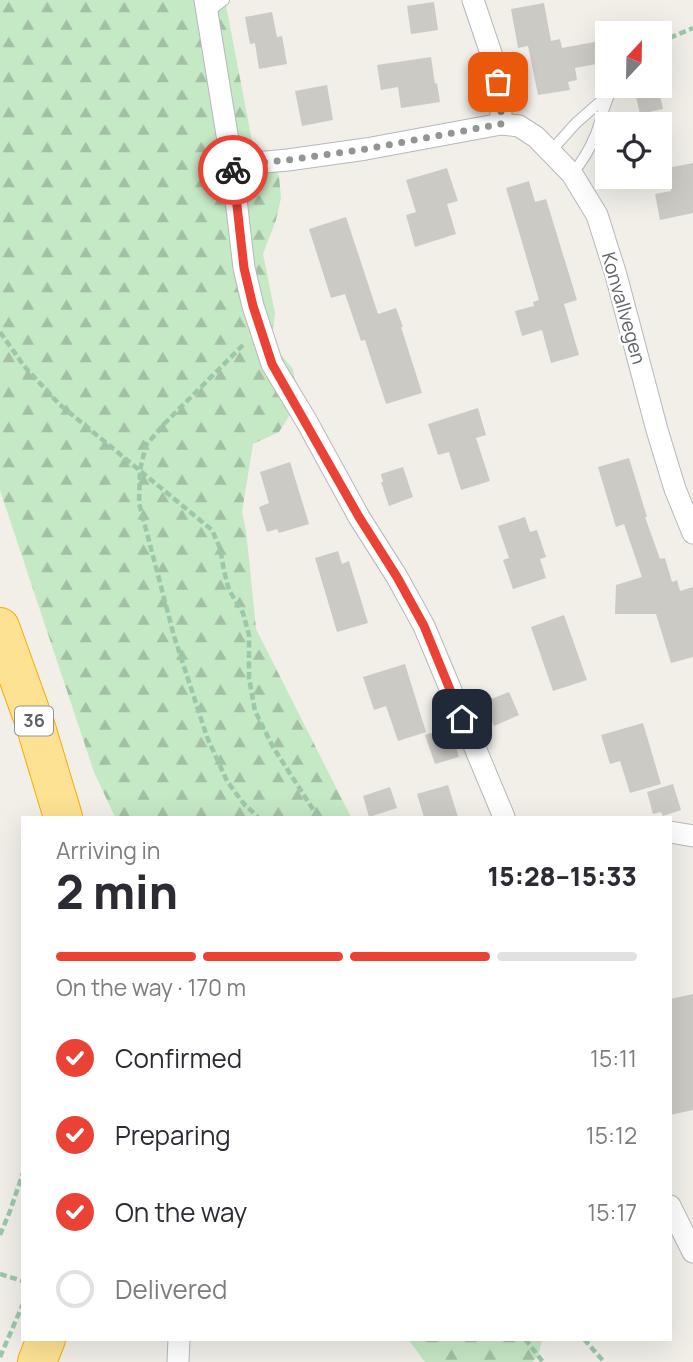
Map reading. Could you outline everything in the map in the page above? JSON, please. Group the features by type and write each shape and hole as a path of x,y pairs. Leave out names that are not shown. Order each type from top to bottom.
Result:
{"highway":[{"name":"36","path":"0,627 35,724 63,816"},
{"path":"37,1362 45,1341"}],"street":[{"path":"474,0 495,65 501,99 501,124"},
{"path":"206,7 232,165 244,268 272,364 424,626 504,816"},
{"name":"Konvallvegen","path":"232,165 366,149 501,124 519,126 536,137 572,174 597,215 675,489 693,533"},
{"path":"672,832 693,836"},
{"path":"672,1210 693,1252"},
{"path":"178,1362 179,1341"}],"lane":[{"path":"206,7 224,0"},
{"path":"550,152 603,98"},
{"path":"572,174 594,139 608,98"}],"path":[{"path":"672,37 693,28"},
{"path":"257,816 227,781 207,737 174,636 139,503 140,470 146,445 260,328"},
{"path":"0,332 24,366 60,404 212,530 220,548 229,590 243,613 249,635 249,678 255,711 273,747 316,816"},
{"path":"0,1235 21,1179"},
{"path":"0,1274 21,1280"},
{"path":"0,1357 21,1309"},
{"path":"527,1341 543,1362"},
{"path":"586,1341 604,1362"}],"green space":[{"path":"0,0 225,0 252,141 268,156 279,176 281,198 263,254 275,314 271,343 293,369 296,391 291,413 279,432 253,444 242,512 256,629 350,816 115,816 94,772 0,490"},
{"path":"409,1341 542,1341 539,1353 533,1362 425,1362"}],"building":[{"path":"434,2 438,30 411,34 407,6"},
{"path":"544,3 551,41 560,39 562,48 595,42 595,64 575,68 577,80 568,82 570,90 538,95 528,46 518,48 511,9"},
{"path":"272,12 277,37 282,36 287,64 259,69 255,43 250,44 245,17"},
{"path":"431,57 440,102 401,108 398,87 381,90 377,65"},
{"path":"327,85 333,120 302,126 295,91"},
{"path":"636,98 660,98 663,109 640,112"},
{"path":"693,163 693,213 660,220 655,194 671,191 672,167"},
{"path":"447,168 458,201 447,204 456,234 415,247 406,215 416,212 406,180"},
{"path":"529,181 535,202 546,199 577,300 564,304 579,355 551,363 542,330 522,336 515,311 534,306 533,302 539,300 506,188"},
{"path":"346,217 378,314 396,308 422,393 386,404 365,340 361,341 345,294 331,298 309,229"},
{"path":"478,408 486,435 476,438 490,481 461,490 449,452 438,455 428,424"},
{"path":"629,458 660,559 665,558 672,582 677,580 680,591 693,587 693,657 671,663 656,614 615,614 616,585 642,577 624,524 616,527 598,467"},
{"path":"290,462 309,524 279,533 277,529 267,532 259,507 269,503 260,472"},
{"path":"403,467 413,497 389,506 381,474"},
{"path":"525,517 530,532 537,530 546,557 540,559 546,578 513,589 503,560 509,558 498,526"},
{"path":"338,551 342,564 349,561 368,623 337,632 315,558"},
{"path":"564,615 587,680 553,691 531,627"},
{"path":"405,664 426,732 398,741 386,706 374,710 363,677"},
{"path":"509,692 519,715 494,726 484,702"},
{"path":"643,723 661,784 630,793 620,761 610,764 601,735"},
{"path":"449,727 459,757 435,764 425,735"},
{"path":"673,784 681,810 663,816 661,812 653,814 647,792"},
{"path":"448,785 458,816 424,816 417,794"},
{"path":"390,787 397,808 369,816 363,796"},
{"path":"693,994 693,1110 672,1115 672,999"}],"way so far":[{"path":"233,170 232,165 366,149 501,124 498,82"}],"route":[{"path":"233,170 244,268 272,364 424,626 462,719"}]}
